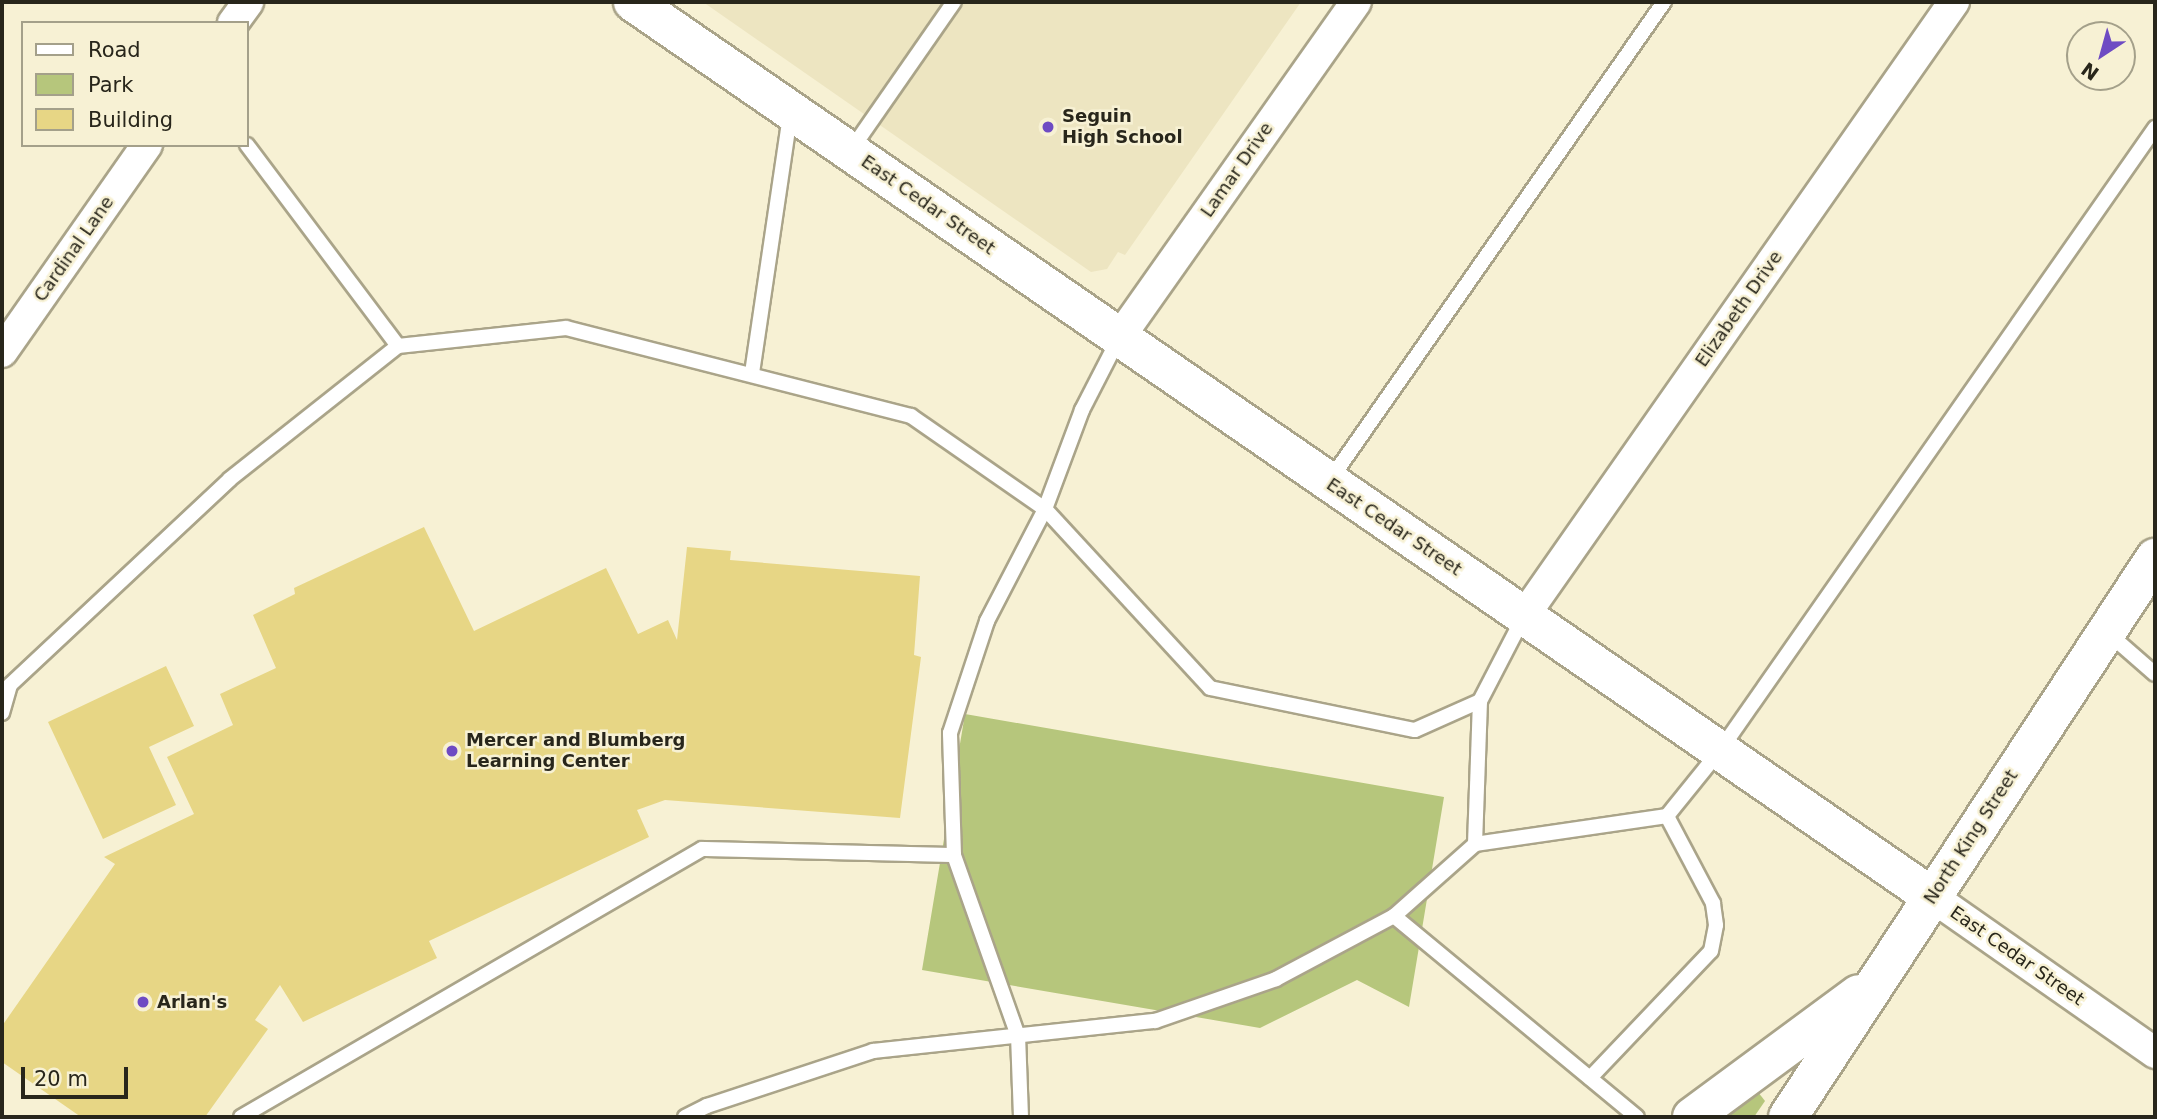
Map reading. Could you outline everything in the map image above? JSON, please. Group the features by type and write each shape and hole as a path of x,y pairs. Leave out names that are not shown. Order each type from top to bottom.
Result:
{"street":[{"path":"234,21 248,2"},
{"name":"East Cedar Street","path":"633,2 1524,617 1721,749 2155,1053"},
{"name":"Lamar Drive","path":"1119,338 1356,2"},
{"name":"Elizabeth Drive","path":"1524,617 1954,2"},
{"name":"Cardinal Lane","path":"2,352 146,147"},
{"name":"North King Street","path":"1791,1116 1931,896 2155,558"},
{"path":"1692,1117 1878,980"}],"lane":[{"path":"850,151 954,2"},
{"path":"1329,482 1664,2"},
{"path":"752,373 791,111"},
{"path":"685,1117 707,1106 873,1051 1155,1021 1276,979 1394,916 1475,844 1667,816 1721,749 2155,128"},
{"path":"248,146 398,346"},
{"path":"2,713 10,685 230,479 398,346 566,328 752,373 911,416 1045,509 1210,688 1415,730 1480,701"},
{"path":"1021,1117 1018,1036 954,855 950,733 987,621 1045,509 1082,410 1119,338"},
{"path":"1475,844 1480,701 1524,617"},
{"path":"2106,632 2155,674"},
{"path":"1590,1078 1711,951 1716,925 1713,903 1667,816"},
{"path":"241,1117 702,849 954,855"},
{"path":"1394,916 1637,1117"}],"shaded area":[{"name":"Seguin High School","path":"703,2 1301,2 1125,255 1118,252 1107,269 1091,272"}],"green space":[{"path":"965,714 1444,797 1409,1007 1357,980 1260,1028 922,970"},
{"path":"1758,1092 1765,1101 1754,1117 1725,1117"}],"building":[{"path":"424,527 474,631 606,568 638,634 668,620 677,640 687,547 731,551 730,560 920,576 914,655 921,657 900,818 665,800 637,810 649,837 429,941 437,958 303,1022 280,985 255,1020 268,1029 205,1117 81,1117 2,1062 2,1026 115,864 104,857 194,814 167,757 233,725 220,694 276,668 253,615 295,594 294,588"},
{"path":"166,666 194,726 149,747 176,805 103,839 48,722"}],"place":[{"name":"Seguin High School","path":"1048,127"},
{"name":"Mercer and Blumberg Learning Center","path":"452,751"},
{"name":"Arlan's","path":"143,1002"}]}
